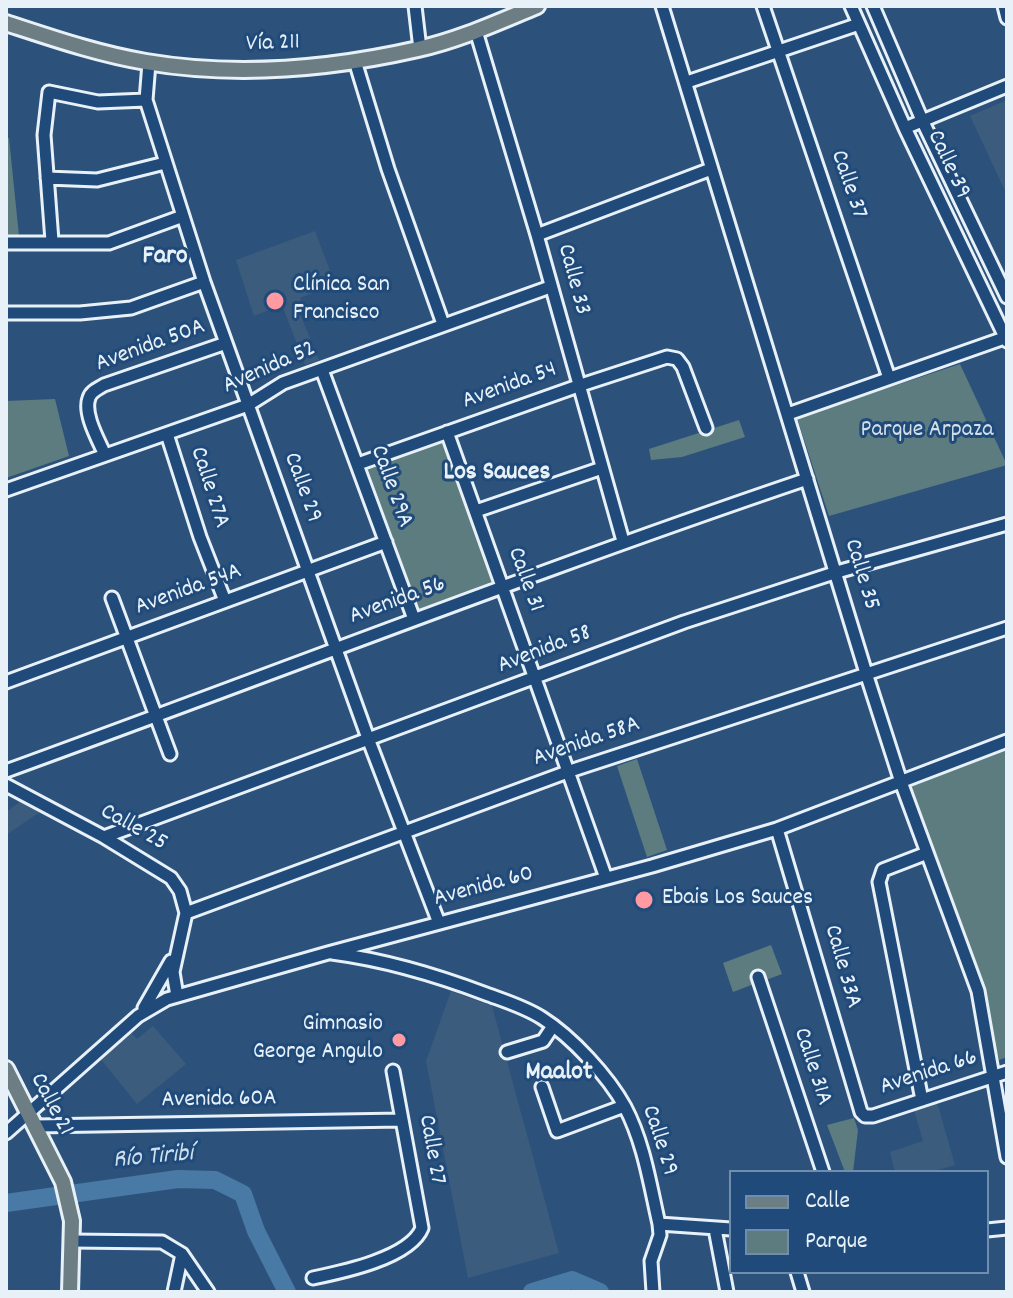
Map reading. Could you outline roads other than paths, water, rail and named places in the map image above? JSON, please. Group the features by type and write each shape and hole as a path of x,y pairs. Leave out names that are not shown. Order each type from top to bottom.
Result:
{"main road":[{"name":"Vía 211","path":"6,23 113,56 149,63 202,68 276,68 355,61 420,49 476,31 537,6"},
{"name":"Calle 21","path":"6,1069 63,1182 72,1221 70,1292"}],"street":[{"path":"415,6 420,49"},
{"name":"Calle 35","path":"662,6 866,673 901,782 978,991 1007,1157"},
{"name":"Calle 37","path":"763,6 889,378"},
{"name":"Calle 39","path":"851,6 905,128 1006,339"},
{"name":"Calle 39","path":"873,6 922,120 1007,297"},
{"path":"1004,6 1007,18"},
{"path":"687,82 859,24"},
{"name":"Calle 33","path":"476,31 623,541"},
{"path":"355,61 388,169 443,324"},
{"name":"Calle 29","path":"149,63 146,100 204,282 369,741 439,923"},
{"path":"905,128 1007,86"},
{"path":"52,241 44,135 49,92 98,102 146,100"},
{"path":"47,178 97,180 165,163"},
{"path":"537,235 711,169"},
{"path":"6,243 109,243 183,216"},
{"path":"6,313 80,313 131,308 204,282"},
{"name":"Avenida 52","path":"6,490 248,405 283,383 550,287"},
{"path":"788,414 1006,339"},
{"name":"Avenida 50A","path":"105,455 88,410 91,393 104,385 226,343"},
{"name":"Avenida 54","path":"358,464 667,357 677,359 683,367 706,428"},
{"name":"Calle 29A","path":"322,370 414,619"},
{"name":"Calle 31","path":"447,432 606,878"},
{"name":"Calle 27A","path":"167,434 200,537 225,601"},
{"path":"476,511 602,468"},
{"name":"Avenida 56","path":"6,771 504,588 623,541 807,479"},
{"name":"Avenida 58","path":"104,837 684,622 837,572 1007,524"},
{"name":"Avenida 54A","path":"6,682 386,542"},
{"path":"112,598 170,754"},
{"name":"Avenida 58A","path":"186,913 570,771 1007,628"},
{"name":"Avenida 60","path":"6,1133 33,1119 138,1016 158,1003 777,829 1007,741"},
{"name":"Calle 25","path":"6,785 104,837 171,878 180,891 186,913"},
{"name":"Calle 33A","path":"777,829 861,1112 865,1116"},
{"name":"Calle 33A","path":"922,1100 879,882 883,870 927,853"},
{"path":"177,996 173,972 186,913"},
{"path":"138,1016 162,981 179,942"},
{"name":"Calle 29","path":"328,953 384,962 514,1004 553,1026 578,1048 612,1087 624,1106 640,1145 660,1235 651,1261 653,1292"},
{"name":"Calle 31A","path":"758,977 822,1170"},
{"path":"507,1052 543,1041 553,1026"},
{"name":"Calle 27","path":"313,1278 389,1256 419,1236 422,1228 393,1071"},
{"name":"Avenida 66","path":"865,1116 1007,1072"},
{"path":"542,1087 557,1131 624,1106"},
{"name":"Avenida 60A","path":"33,1119 402,1120"},
{"path":"659,1224 729,1229"},
{"path":"715,1229 727,1292"},
{"path":"71,1241 162,1242 182,1254 208,1292"},
{"path":"174,1292 182,1254"}],"waterway":[{"name":"Río Tiribí","path":"6,1203 178,1179 215,1180 243,1194 256,1231 287,1292"},
{"name":"Río Tiribí","path":"532,1292 572,1280 600,1292"}],"place":[{"name":"Clínica San Francisco","path":"275,301"},
{"name":"Ebais Los Sauces","path":"644,900"},
{"name":"Gimnasio George Angulo","path":"399,1040"}],"district":[{"name":"Faro","path":"165,258"},
{"name":"Los Sauces","path":"497,474"},
{"name":"Maalot","path":"559,1074"}],"park label":[{"name":"Parque Arpaza","path":"927,432"}]}
